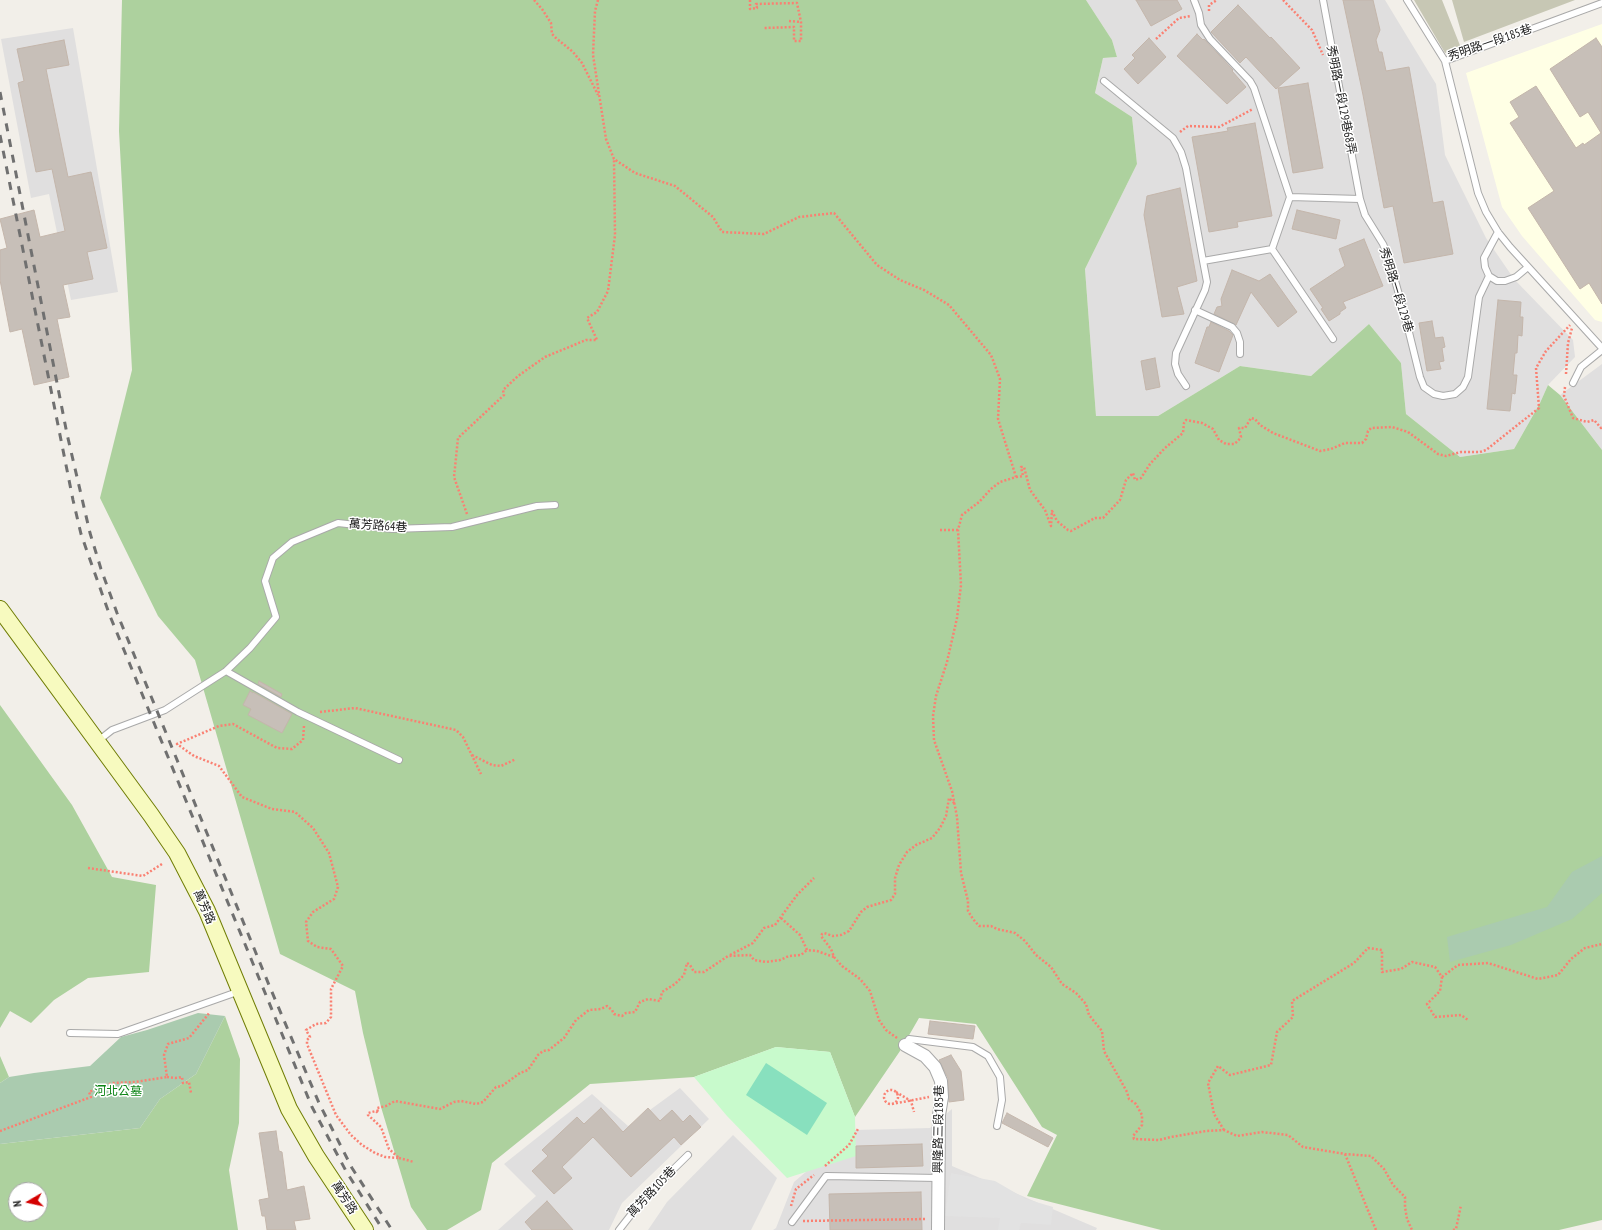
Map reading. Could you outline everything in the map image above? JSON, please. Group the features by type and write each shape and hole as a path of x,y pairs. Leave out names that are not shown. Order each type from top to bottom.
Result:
{"street":[{"name":"萬芳路","path":"0,609 177,853 207,911 289,1109 316,1156 365,1230"},
{"name":"興隆路三段185巷","path":"905,1045 925,1056 935,1067 940,1081 942,1097 938,1115 938,1230"}],"lane":[{"path":"1194,0 1201,25 1210,39 1250,81 1260,105 1290,197 1272,249"},
{"name":"秀明路一段129巷68弄","path":"1323,0 1360,200"},
{"name":"秀明路一段185巷","path":"1408,0 1445,61 1602,3"},
{"path":"1445,61 1478,192 1486,212 1498,232 1602,349 1581,367 1573,383"},
{"path":"1104,81 1174,138 1181,152 1186,168 1207,282 1176,353 1175,364 1178,374 1186,386"},
{"path":"1290,197 1360,200"},
{"name":"秀明路一段129巷","path":"1360,200 1365,215 1383,244 1388,256 1420,377 1424,387 1434,394 1443,396 1455,394 1463,387 1468,377 1479,297 1489,276"},
{"path":"1498,232 1484,258 1484,267 1489,276 1497,281 1505,281 1516,277 1528,267"},
{"path":"1203,261 1272,249"},
{"path":"1272,249 1333,339"},
{"path":"1196,310 1232,327 1237,333 1240,342 1240,354"},
{"name":"萬芳路64巷","path":"97,742 112,730 165,710 226,672 250,648 276,617 265,581 274,558 292,542 338,523 392,529 452,527 537,506 555,505"},
{"path":"226,672 298,712 399,760"},
{"path":"70,1033 118,1034 240,991"},
{"path":"905,1045 909,1039 973,1047 988,1056 1000,1077 1002,1100 996,1126"},
{"name":"萬芳路105巷","path":"619,1230 644,1198 688,1155"},
{"path":"792,1222 826,1176 938,1178"}],"path":[{"path":"534,0 551,23 552,34 573,52 582,63 600,99"},
{"path":"470,522 454,477 458,438 504,395 503,390 518,376 545,357 586,340 597,340 588,318 597,312 608,291 615,235 614,159 606,139 593,55 595,11 598,0"},
{"path":"750,0 750,9 756,8 756,4 797,3 801,22 801,41 794,40 794,27 764,28"},
{"path":"1156,39 1179,18 1210,13 1209,5 1217,0"},
{"path":"1283,0 1312,30 1322,54 1335,64"},
{"path":"789,21 801,22"},
{"path":"1174,138 1188,126 1219,127 1260,105"},
{"path":"614,159 635,172 675,186 713,217 722,232 764,234 799,217 834,213 877,265 900,280 924,290 950,305 991,355 1000,379 998,419 1016,477"},
{"path":"1412,1230 1407,1219 1405,1197 1393,1185 1384,1169 1371,1156 1345,1154 1303,1147 1288,1135 1262,1132 1237,1136 1224,1130 1206,1131 1159,1140 1134,1139 1133,1136 1142,1125 1142,1115 1136,1104 1129,1099 1124,1086 1104,1051 1102,1031 1089,1015 1086,1004 1076,993 1062,984 1051,967 1036,955 1025,940 1015,933 991,926 979,926 972,919 968,912 968,901 961,873 955,805 952,791 934,740 933,716 936,696 947,662 957,618 961,585 958,530 962,515 979,502 990,489 1000,482 1023,476 1021,467 1024,466 1030,490 1045,510 1051,526 1052,511 1057,521 1071,531 1095,518 1103,518 1120,500 1126,480 1133,473 1135,480 1141,478 1150,464 1165,448 1183,433 1184,423 1186,420 1202,422 1213,429 1220,440 1226,444 1234,444 1238,442 1241,437 1239,428 1245,428 1251,418 1255,418 1260,425 1273,433 1320,451 1331,449 1344,443 1362,443 1366,439 1368,431 1372,428 1392,427 1408,432 1438,454 1446,456 1466,451 1480,452 1486,450 1539,408 1536,368 1546,351 1575,318"},
{"path":"940,530 958,530"},
{"path":"316,720 319,712 355,708 456,730 463,737 481,774"},
{"path":"298,712 305,727 303,740 292,749 277,748 233,724 219,726 177,744 194,756 219,766 242,797 272,809 295,812 313,828 329,853 338,887 334,899 313,912 306,922 308,941 317,947 331,949 343,966 331,989 331,1017 326,1023 316,1024 306,1030 310,1037 307,1040 307,1044 329,1102 342,1124 362,1145 375,1153 385,1157 399,1158 414,1162"},
{"path":"472,755 492,765 501,766 516,760"},
{"path":"886,1030 879,1020 870,991 860,979 842,966 834,957 831,949 822,938 822,934 833,936 841,935 849,931 867,907 891,900 896,894 895,878 899,865 907,852 916,845 932,838 940,828 946,816 949,798 955,805"},
{"path":"88,868 143,876 162,864"},
{"path":"399,1158 389,1149 381,1127 368,1115 368,1113 376,1111 378,1113 377,1108 386,1106 395,1101 440,1109 454,1102 461,1101 476,1104 484,1102 496,1087 502,1086 520,1073 528,1070 538,1055 543,1051 549,1050 564,1038 576,1020 589,1010 600,1010 607,1006 614,1014 622,1016 626,1013 635,1012 640,1002 648,999 660,1001 662,992 675,984 684,975 687,963 694,972 704,972 728,956 753,943 764,928 775,925 797,895 814,878"},
{"path":"781,918 800,935 807,950"},
{"path":"1442,977 1458,965 1488,963 1538,979 1558,975 1571,959 1584,948 1602,944"},
{"path":"1224,1130 1214,1114 1208,1083 1218,1066 1230,1075 1271,1065 1277,1032 1293,1017 1292,1001 1354,963 1368,948 1382,950 1382,972 1401,969 1412,962 1435,967 1442,977 1440,991 1427,1004 1434,1017 1461,1015 1468,1020"},
{"path":"728,956 750,955 754,960 766,962 780,960 789,956 801,955 807,950 817,951 834,957"},
{"path":"167,1077 164,1055 168,1044 189,1038 222,998"},
{"path":"0,1130 91,1097 89,1092 113,1083 135,1082 167,1077 182,1077 183,1082 189,1082 191,1093"},
{"path":"914,1112 911,1101 896,1092 889,1090 885,1092 883,1096 886,1102 892,1104 911,1101 927,1097 942,1097"},
{"path":"892,1104 898,1099 896,1092"},
{"path":"1345,1154 1376,1230"},
{"path":"1453,1230 1456,1229 1461,1205"},
{"path":"792,1222 932,1219"}],"shaded area":[{"path":"1086,0 1385,0 1436,84 1445,155 1486,238 1514,279 1573,340 1575,357 1548,385 1540,403 1514,449 1460,457 1406,414 1401,363 1369,324 1311,376 1240,366 1158,416 1096,416 1085,269 1137,164 1132,117 1095,93 1103,58 1117,57 1112,40"},
{"path":"1414,0 1442,0 1461,48 1445,53"},
{"path":"1452,0 1575,0 1464,42"},
{"path":"1602,24 1602,322 1595,320 1522,236 1502,207 1466,73"},
{"path":"73,28 118,292 71,300 49,194 31,198 1,39"},
{"path":"1602,364 1602,450 1560,395"},
{"path":"680,1088 709,1119 622,1203 609,1230 498,1230 536,1196 504,1164 592,1094 628,1126"},
{"path":"952,1109 952,1166 1097,1228 1096,1230 773,1230 776,1228 794,1182 855,1130 930,1128"},
{"path":"733,1135 777,1178 751,1230 648,1230 667,1202"},
{"path":"951,1173 995,1181 1026,1199 1053,1207 1051,1225 1021,1223 1019,1230 998,1230 1000,1218 945,1216"}],"green space":[{"path":"122,0 1086,0 1112,40 1117,57 1103,58 1095,93 1132,117 1137,164 1085,269 1096,416 1158,416 1240,366 1311,376 1369,324 1401,363 1406,414 1460,457 1514,449 1540,403 1548,385 1560,395 1602,450 1602,1220 1559,1230 1161,1230 1027,1196 1057,1135 1042,1127 976,1024 919,1018 900,1051 855,1117 830,1052 776,1047 694,1077 590,1084 492,1163 481,1210 447,1230 427,1230 411,1207 381,1107 363,1033 355,991 280,954 195,660 158,616 100,498 132,370 119,131"},
{"path":"0,705 72,805 112,877 156,885 149,972 88,978 54,1000 31,1023 10,1011 0,1028"},
{"path":"1602,856 1602,893 1572,919 1511,945 1450,962 1447,937 1547,907 1572,872"},
{"name":"河北公墓","path":"198,1013 225,1016 196,1074 160,1099 140,1128 0,1144 0,1083 9,1077 90,1066 121,1037"},
{"path":"225,1016 240,1059 239,1123 229,1170 238,1230 0,1230 0,1144 140,1128 160,1099 196,1074"},
{"path":"776,1047 830,1052 855,1117 856,1156 787,1178 727,1116 694,1077"},
{"path":"0,1056 9,1077 0,1083"},
{"path":"766,1063 827,1103 807,1135 746,1095"}],"building":[{"path":"1136,0 1177,0 1182,9 1151,26"},
{"path":"1343,0 1373,0 1380,30 1376,40 1379,52 1382,52 1386,71 1409,67 1433,203 1443,201 1453,254 1404,263 1393,206 1384,208 1363,95"},
{"path":"1238,5 1300,68 1276,89 1246,57 1240,63 1211,32"},
{"path":"1197,34 1203,40 1204,39 1233,70 1232,71 1246,87 1227,104 1177,56"},
{"path":"1149,38 1166,57 1138,84 1124,69 1135,58 1132,55"},
{"path":"1596,38 1602,47 1602,304 1589,283 1580,289 1528,208 1554,191 1510,123 1519,117 1510,102 1536,86 1576,148 1583,143 1584,145 1601,133 1588,112 1580,117 1550,69"},
{"path":"64,40 69,65 46,69 68,177 91,172 107,248 87,252 93,279 63,285 70,317 57,319 69,377 34,385 22,329 10,332 0,280 0,250 7,248 0,219 34,210 40,237 65,231 52,169 36,172 18,83 24,81 17,49"},
{"path":"1308,83 1323,168 1293,173 1278,88"},
{"path":"1255,123 1272,216 1237,222 1238,227 1209,232 1192,137 1228,131 1227,128"},
{"path":"1180,188 1197,281 1177,287 1184,314 1162,317 1144,215 1147,196"},
{"path":"1297,210 1340,220 1336,239 1292,229"},
{"path":"1364,239 1383,286 1343,302 1346,308 1329,321 1321,309 1323,308 1310,289 1345,266 1339,249"},
{"path":"1232,270 1259,281 1270,274 1297,312 1278,327 1251,292 1236,325 1214,314 1217,307 1222,306 1221,299"},
{"path":"1498,300 1521,302 1520,317 1523,317 1522,336 1518,335 1517,353 1515,353 1513,375 1517,375 1515,394 1512,393 1510,411 1487,409"},
{"path":"1432,321 1435,338 1443,337 1445,347 1442,348 1444,361 1439,362 1441,369 1427,371 1419,323"},
{"path":"1211,322 1229,331 1233,335 1219,372 1195,363 1207,327 1209,327"},
{"path":"1155,358 1160,387 1146,390 1141,361"},
{"path":"259,681 282,694 281,697 258,684"},
{"path":"250,691 292,714 282,733 248,715 251,709 243,705"},
{"path":"930,1021 975,1026 973,1039 928,1034"},
{"path":"951,1055 961,1071 964,1100 949,1102 948,1078 939,1060"},
{"path":"601,1108 623,1132 648,1108 660,1121 672,1110 683,1122 690,1115 701,1127 681,1145 674,1137 631,1177 593,1137 562,1167 572,1178 554,1194 532,1171 548,1156 542,1150 577,1117 584,1124"},
{"path":"1007,1113 1053,1138 1048,1147 1002,1123"},
{"path":"276,1131 279,1151 282,1152 287,1190 304,1186 310,1219 294,1221 296,1230 267,1230 265,1216 262,1216 259,1200 269,1198 259,1133"},
{"path":"922,1144 923,1166 856,1168 856,1146"},
{"path":"921,1192 922,1230 830,1230 829,1194"},
{"path":"547,1201 573,1230 532,1230 525,1222"}],"railway":[{"path":"0,92 67,434 90,533 101,569 117,613 269,985 319,1103 352,1168 392,1230"},
{"path":"0,135 81,534 110,616 312,1107 346,1171 383,1230"}]}
